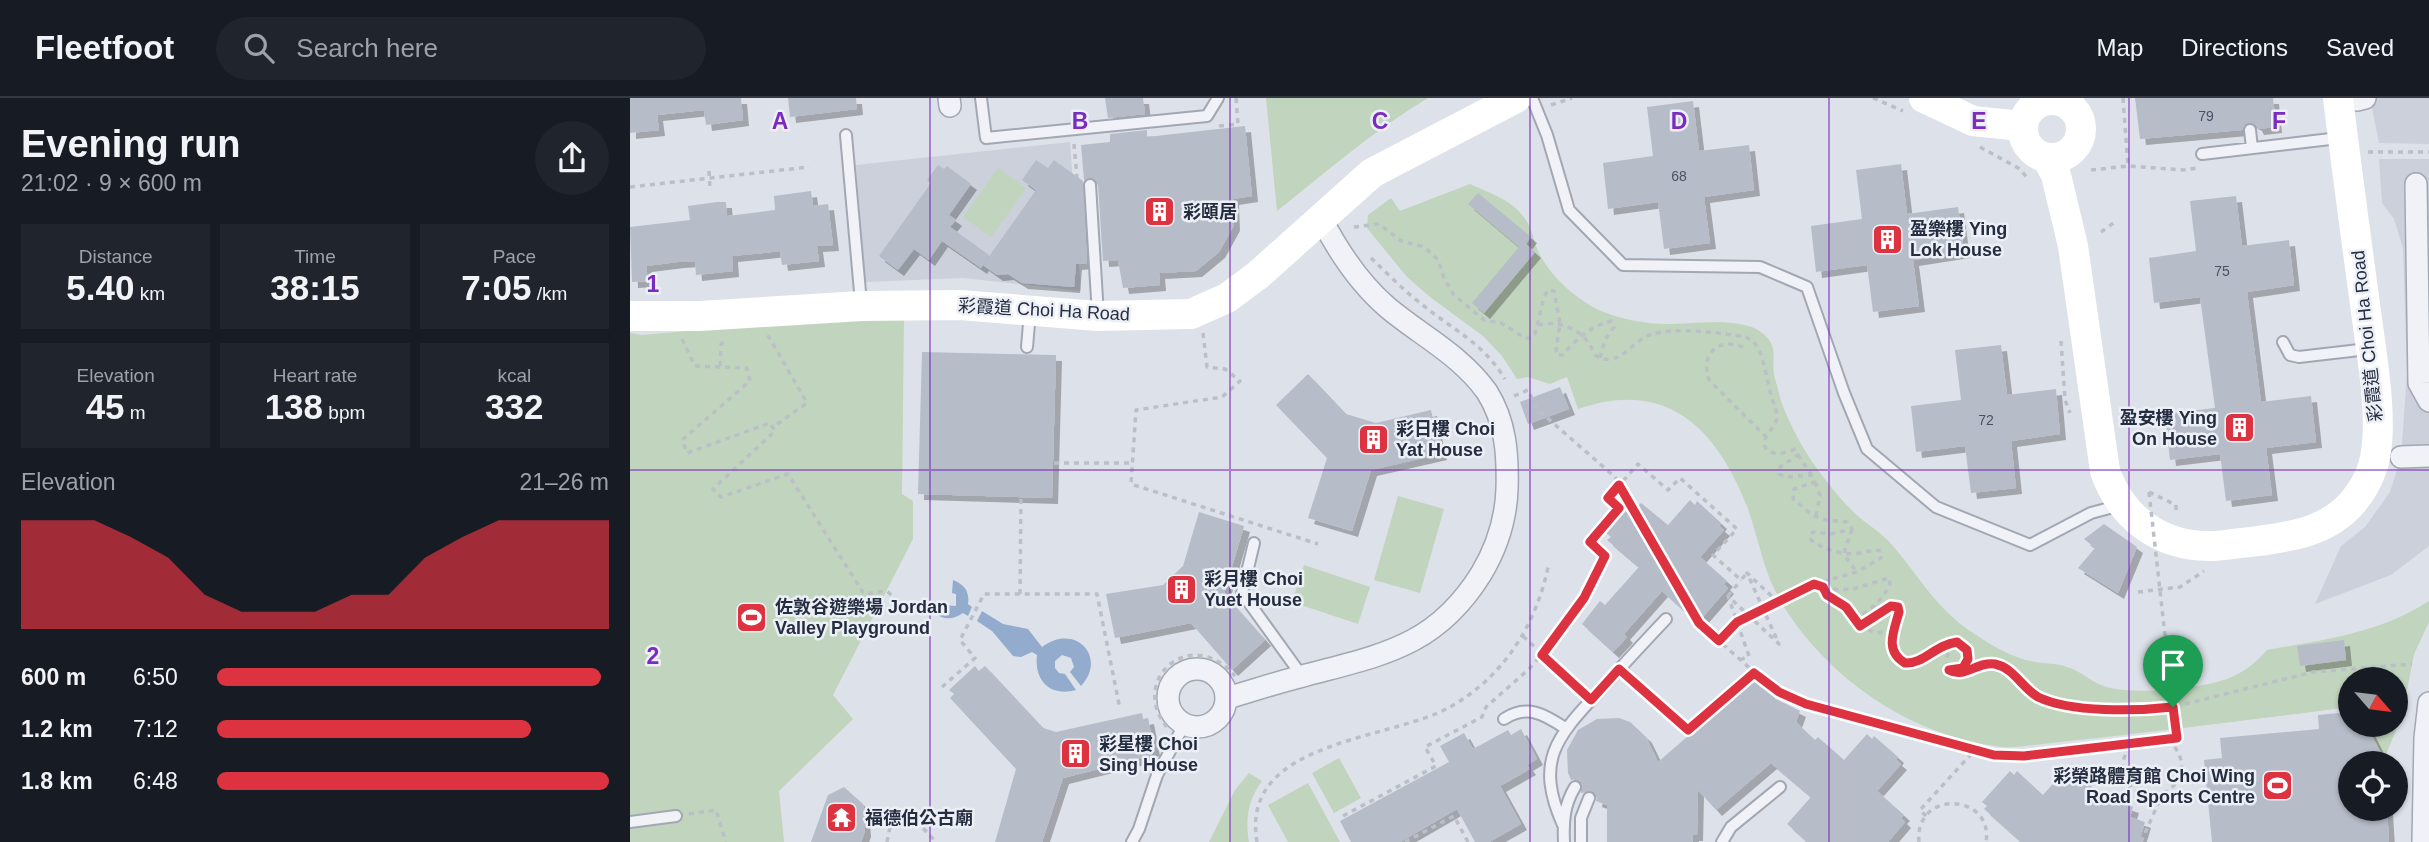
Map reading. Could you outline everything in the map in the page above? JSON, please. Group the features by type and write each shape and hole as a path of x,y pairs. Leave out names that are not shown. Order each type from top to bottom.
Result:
{"street":[{"name":"彩霞道 Choi Ha Road","path":"632,315 700,316 862,306 960,305 1098,316 1191,314 1227,298 1258,275 1372,173 1516,98"},
{"path":"1915,105 1973,121 2022,126 2033,106 2054,99 2072,107 2077,114 2080,139 2070,152 2055,159 2047,158"},
{"name":"彩霞道 Choi Ha Road","path":"2022,126 2026,144 2035,153 2047,158 2056,175 2073,246 2105,471 2121,505 2145,528 2174,542 2198,546 2283,538 2313,531 2328,523 2351,504 2361,491 2373,466 2378,438 2370,348 2342,137 2354,99"},
{"path":"2416,184 2423,285 2419,383 2429,401"},
{"path":"1227,698 1393,652 1422,636 1448,616 1470,591 1488,563 1500,533 1507,500 1506,441 1499,416 1487,393 1452,354 1406,322 1366,286 1348,265 1321,218"},
{"path":"2401,457 2429,456"},
{"path":"1205,669 1214,673 1226,689 1227,698 1220,717 1213,723 1194,728 1177,719 1168,702 1172,684 1186,671 1205,669"},
{"path":"2423,842 2425,738 2429,703"}],"lane":[{"path":"981,98 986,138 1208,116 1218,98"},
{"path":"1532,98 1547,135 1569,209 1623,265 1760,267 1807,287 1844,393 1867,449 1936,507 2031,545 2091,513 2121,505"},
{"path":"2250,130 2252,148"},
{"path":"846,135 862,306"},
{"path":"2202,154 2342,137"},
{"path":"1090,185 1098,316"},
{"path":"1027,347 1030,309"},
{"path":"2283,342 2290,355 2299,357 2370,348"},
{"path":"1254,543 1242,593 1302,676"},
{"path":"1563,825 1550,789 1550,774 1552,758 1564,728 1666,619"},
{"path":"1504,719 1512,714 1532,711 1542,713 1564,728"},
{"path":"1132,842 1157,775 1184,725"},
{"path":"1564,842 1563,825 1568,801 1575,787"},
{"path":"1722,842 1731,827 1780,787"},
{"path":"1581,842 1581,818 1589,798"},
{"path":"630,822 676,816"}],"path":[{"path":"1236,98 1238,124"},
{"path":"1873,98 1915,105"},
{"path":"2123,98 2128,166"},
{"path":"1973,143 2020,169 2035,187"},
{"path":"2378,152 2429,152"},
{"path":"630,187 809,167"},
{"path":"709,171 710,188"},
{"path":"2101,232 2115,222"},
{"path":"1354,227 1379,225 1401,241 1424,247 1437,260 1454,295 1484,320 1501,323 1528,339 1535,334 1544,297 1548,290 1551,290 1555,294 1560,323 1557,355 1563,355 1583,335 1607,321 1613,324 1613,330 1602,346 1600,358"},
{"path":"1538,325 1560,323 1576,330 1583,335 1595,355 1613,360 1644,337 1664,331 1746,337 1755,343 1760,351 1768,388 1777,412 1776,423 1764,441 1767,450 1779,453 1795,449 1820,495 1816,516"},
{"path":"1202,325 1208,368 1225,369 1240,381 1222,397 1136,410 1131,484 1318,544"},
{"path":"677,328 695,366 747,368 750,382 682,440 687,453 770,423 775,431 713,489 721,497 788,474 864,594 887,591 904,607"},
{"path":"758,334 769,337 807,403 773,427"},
{"path":"720,366 721,344 729,336"},
{"path":"2061,338 2065,400 2073,418"},
{"path":"1743,347 1725,343 1717,347 1710,353 1706,371 1709,380 1766,437"},
{"path":"1514,397 1528,390 1537,409 1615,477 1699,623 1754,673 1797,701 1974,751 2009,757 2177,738 2149,492 2176,505 2176,518"},
{"path":"1798,455 1780,467 1779,474 1786,477 1811,475"},
{"path":"1054,463 1132,463"},
{"path":"1343,816 1436,766 1425,747 1482,717 1486,707 1542,655 1584,598 1605,556 1590,542 1619,508 1608,498 1638,464 1668,490 1679,478 1737,529 1713,555 1741,580"},
{"path":"1815,482 1797,487 1792,496 1801,507 1816,516 1847,522 1852,529"},
{"path":"1020,594 1021,497"},
{"path":"1719,641 1737,622 1750,615 1814,584 1857,572 1881,558 1881,551 1877,549 1844,554 1811,540 1810,535 1813,532 1831,534 1852,529"},
{"path":"1852,529 1844,546 1844,554 1857,572"},
{"path":"2150,555 2160,559"},
{"path":"1257,842 1254,823 1256,807 1273,780 1322,749 1410,724 1451,706 1488,680 1523,636 1538,606 1549,563"},
{"path":"2138,592 2180,587 2208,568 2196,567"},
{"path":"1728,596 1747,573"},
{"path":"1747,573 1779,603"},
{"path":"1728,596 1779,644 1747,573"},
{"path":"1814,584 1853,589 1868,586 1886,577 1890,579 1890,585 1879,602 1854,619"},
{"path":"1823,587 1827,595 1846,607 1860,626 1876,633 1894,632"},
{"path":"942,687 975,658 960,640 984,594 1097,594 1120,709"},
{"path":"1728,596 1749,656 1740,660"},
{"path":"1860,626 1895,606 1899,612 1891,648 1905,663 1919,661 1934,649 1949,643 1957,642 1967,650"},
{"path":"1523,636 1591,700"},
{"path":"1949,670 1947,654 1956,648 1967,650"},
{"path":"1949,670 1960,669 1966,664 1967,650"},
{"path":"1949,670 1959,674 1983,664 1994,664 2004,667 2038,697 2060,704 2125,710 2173,707 2313,672 2412,664"},
{"path":"1619,669 1688,730 1754,673"},
{"path":"2131,744 2124,754 2124,777 2130,787 2151,796 2172,789 2179,780 2181,757 2176,747 2167,740"},
{"path":"1926,816 1920,810 1974,751"},
{"path":"2141,842 2162,794"},
{"path":"1919,842 1921,824 1926,816 1946,803 1958,803 1978,814 1985,824 1986,842"},
{"path":"676,816 716,810 726,842"},
{"path":"887,842 890,827 909,813 936,842"},
{"path":"1405,842 1454,816 1468,842"}],"shaded area":[{"path":"2370,98 2429,98 2429,144 2379,143"},
{"path":"1070,142 1081,291 963,278 865,282 856,165"},
{"path":"2379,159 2429,159 2429,546 2391,575 2315,604 2341,546 2365,527 2390,492 2401,457 2407,374 2403,248 2394,219 2382,203"}],"green space":[{"path":"1266,98 1428,98 1369,138 1277,211"},
{"path":"998,168 1026,188 991,237 963,217"},
{"path":"1470,184 1499,197 1518,210 1529,225 1540,255 1558,280 1583,301 1601,311 1647,323 1740,324 1761,332 1773,347 1774,375 1787,415 1797,437 1826,481 1860,518 1888,541 1947,612 1977,636 2010,654 2063,666 2099,684 2116,689 2150,691 2189,688 2234,676 2252,665 2267,650 2330,639 2371,628 2429,601 2429,622 2414,654 2408,685 2408,667 2338,667 2338,708 2011,747 1958,738 1914,722 1855,685 1808,640 1784,607 1771,582 1747,506 1734,478 1703,433 1684,417 1662,406 1638,400 1610,401 1578,409 1567,377 1550,384 1528,377 1517,379 1502,356 1483,336 1407,277 1367,228 1368,215 1391,198 1400,211"},
{"name":"佐敦谷遊樂場 Jordan Valley Playground","path":"862,315 904,316 902,494 913,501 913,539 833,695 853,719 779,791 784,842 630,842 630,333 642,335"},
{"path":"1398,496 1444,509 1420,593 1374,580"},
{"path":"1304,565 1370,587 1358,624 1292,602"},
{"path":"2372,737 2393,737 2387,751 2380,751"},
{"path":"1339,758 1361,798 1334,813 1312,773"},
{"path":"1249,773 1262,781 1249,810 1249,842 1209,842 1235,790"},
{"path":"1308,783 1340,842 1288,842 1268,805"}],"water":[{"path":"953,580 963,586 967,592 968,604 972,607 968,616 963,613 952,618 943,618 935,612 930,601 943,601 943,605 956,606 956,594 952,593"},
{"path":"982,611 1003,624 1028,629 1042,647 1054,640 1066,638 1084,646 1091,664 1081,686 1070,672 1074,667 1071,658 1062,655 1055,661 1055,668 1059,673 1065,674 1076,690 1067,692 1051,689 1038,672 1037,655 1032,652 1021,657 1013,656 992,631 977,621"}],"building":[{"path":"630,98 741,98 743,120 706,125 704,110 657,115 659,130 630,133"},
{"path":"788,98 856,98 857,109 790,117"},
{"path":"1105,98 1143,98 1145,114 1108,118"},
{"path":"2135,98 2273,98 2276,127 2258,129 2250,122 2245,124 2242,130 2140,139"},
{"path":"1693,101 1699,151 1749,145 1754,190 1704,197 1710,243 1664,249 1658,202 1608,209 1603,163 1653,156 1647,107"},
{"name":"彩頤居","path":"1245,126 1252,196 1233,199 1234,225 1219,252 1196,271 1159,273 1160,285 1123,288 1118,260 1103,261 1098,185 1093,178 1084,180 1081,145 1110,142 1110,134 1147,130 1147,137"},
{"path":"1036,160 1048,168 1054,160 1083,181 1087,263 1076,264 1074,287 1022,283 1008,274 997,275 983,265 1036,190 1022,180"},
{"name":"盈樂樓 Ying Lok House","path":"1901,164 1907,214 1958,207 1964,252 1913,260 1919,306 1873,312 1867,265 1816,272 1811,226 1862,219 1856,170"},
{"path":"938,165 944,169 947,166 971,184 949,215 956,220 950,227 989,255 981,268 942,241 929,260 914,249 898,270 879,256 931,183 927,180"},
{"path":"811,191 813,206 828,204 833,245 817,246 819,261 782,265 780,251 732,256 733,271 696,275 695,261 678,262 646,266 648,281 632,282 630,227 690,220 688,206 717,202 726,202 727,216 775,210 774,196"},
{"path":"1478,193 1531,237 1526,244 1535,252 1484,313 1472,303 1519,247 1468,204"},
{"path":"2236,196 2242,246 2289,240 2294,285 2247,292 2261,402 2311,396 2316,442 2266,448 2272,495 2226,501 2220,454 2170,460 2165,414 2215,408 2200,297 2154,303 2149,258 2196,251 2190,201"},
{"path":"2001,345 2007,395 2056,389 2060,434 2011,441 2016,488 1971,493 1965,446 1916,452 1911,406 1961,400 1955,350"},
{"path":"922,352 1056,355 1052,498 918,494"},
{"name":"彩日樓 Choi Yat House","path":"1308,374 1346,414 1376,423 1431,410 1441,454 1371,470 1352,531 1308,518 1327,458 1276,405"},
{"path":"1560,387 1569,409 1528,424 1520,402"},
{"path":"1690,500 1695,505 1697,501 1721,523 1719,526 1724,530 1700,557 1727,581 1724,584 1728,588 1701,619 1696,615 1693,619 1662,591 1624,634 1627,637 1613,652 1582,624 1600,601 1605,605 1639,567 1607,540 1611,537 1606,533 1634,502 1638,506 1641,503 1668,525"},
{"name":"彩月樓 Choi Yuet House","path":"1199,512 1244,526 1224,594 1265,640 1232,670 1191,623 1115,638 1106,594 1163,585 1183,566"},
{"path":"2104,524 2137,547 2118,593 2078,568 2095,548 2084,539"},
{"path":"2344,640 2346,660 2300,666 2297,646"},
{"name":"彩星樓 Choi Sing House","path":"975,666 979,671 985,666 1043,728 1056,732 1142,713 1143,719 1148,718 1154,750 1150,751 1151,756 1063,778 1042,842 995,842 1016,769 950,698 954,694 949,690"},
{"path":"1753,680 1776,699 1800,711 1796,722 1815,740 1818,737 1844,760 1867,734 1872,739 1874,736 1898,757 1896,760 1901,764 1877,791 1904,815 1901,818 1905,822 1888,842 1807,842 1787,824 1811,797 1771,763 1716,810 1698,790 1697,835 1693,835 1693,842 1607,842 1607,805 1596,801 1597,796 1593,791 1581,793 1581,782 1571,780 1568,773 1567,750 1578,730 1597,719 1619,718 1630,722 1646,737 1658,762"},
{"name":"彩榮路體育館 Choi Wing Road Sports Centre","path":"2338,713 2338,737 2373,737 2380,751 2338,751 2338,821 2388,821 2389,842 2212,842 2204,760 2222,758 2220,738 2319,729 2318,715"},
{"path":"1521,729 1537,759 1527,765 1530,769 1500,786 1521,824 1489,842 1475,842 1457,809 1400,842 1351,842 1340,821 1449,762 1440,746 1464,733 1473,749 1508,730 1511,735"},
{"path":"2066,769 2071,773 2074,770 2104,798 2133,807 2130,817 2145,822 2139,842 2021,842 1984,809 1987,806 1982,802 2010,771 2014,775 2017,771 2043,795"},
{"name":"福德伯公古廟","path":"844,787 863,804 865,831 861,842 811,842 828,795"}],"place":[{"name":"彩頤居","path":"1160,212"},
{"name":"盈樂樓 Ying Lok House","path":"1887,239"},
{"name":"盈安樓 Ying On House","path":"2240,428"},
{"name":"彩日樓 Choi Yat House","path":"1373,439"},
{"name":"彩月樓 Choi Yuet House","path":"1181,589"},
{"name":"佐敦谷遊樂場 Jordan Valley Playground","path":"752,617"},
{"name":"彩星樓 Choi Sing House","path":"1076,754"},
{"name":"彩榮路體育館 Choi Wing Road Sports Centre","path":"2278,786"},
{"name":"福德伯公古廟","path":"842,818"}],"route":[{"path":"1619,485 1699,623 1719,641 1737,622 1814,584 1823,587 1827,595 1846,607 1860,626 1891,606 1898,607 1891,648 1898,659 1905,663 1919,661 1941,645 1957,642 1967,650 1968,659 1963,668 1949,670 1954,673 1959,674 1983,664 1994,664 2004,667 2038,697 2060,704 2125,710 2173,707 2177,738 2009,757 1966,749 1806,704 1779,692 1754,673 1688,730 1619,669 1591,700 1542,655 1584,598 1605,556 1590,542 1619,508 1608,498 1619,485"}]}
